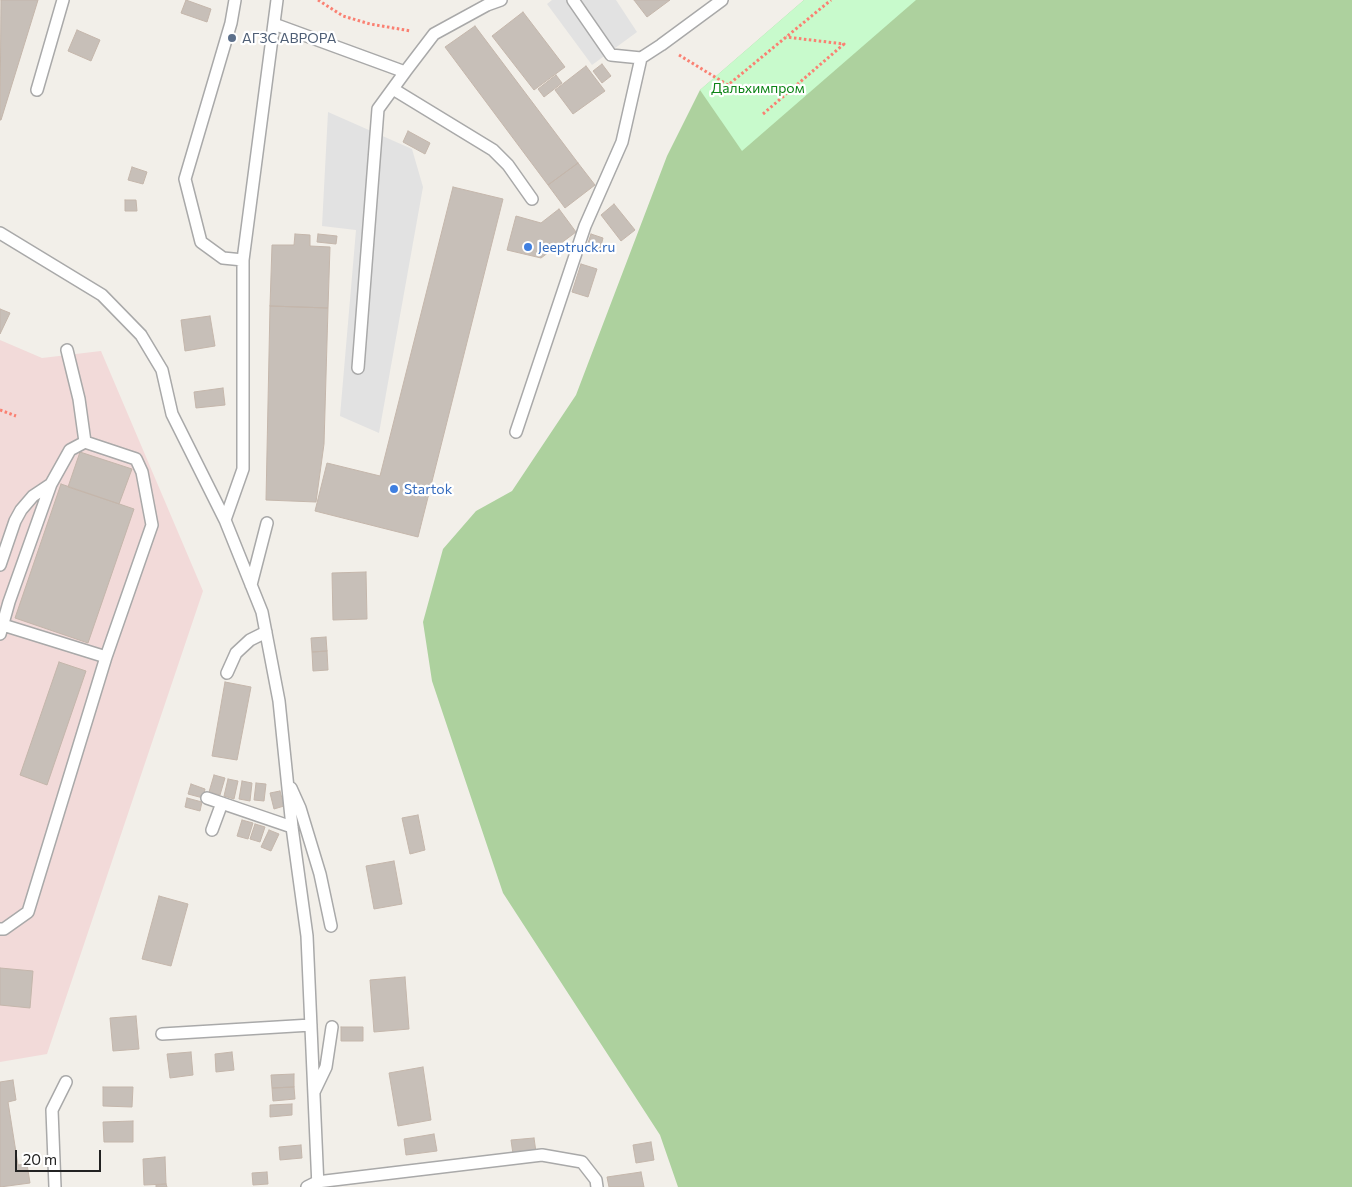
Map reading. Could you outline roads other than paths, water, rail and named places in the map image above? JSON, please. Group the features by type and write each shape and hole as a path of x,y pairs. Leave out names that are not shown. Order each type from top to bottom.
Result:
{"lane":[{"path":"37,90 63,0"},
{"path":"235,0 231,22 185,178 201,242 223,258 243,260"},
{"path":"225,520 243,469 243,260 277,0"},
{"path":"358,368 378,109 434,34 501,0"},
{"path":"573,0 611,55 640,58 662,45 722,0"},
{"path":"274,24 405,72"},
{"path":"516,432 585,226 622,142 640,58"},
{"path":"393,89 497,154 508,165 532,199"},
{"path":"0,233 102,295 141,335 162,370 172,414 225,520 262,612 279,701 292,826 307,936 314,1092 314,1185 542,1155 582,1162 596,1180 597,1187"},
{"path":"67,350 85,442"},
{"path":"0,929 4,929 28,912 106,657 152,525 142,472 136,459 85,442 70,450 51,484 1,629 106,657"},
{"path":"0,565 15,521 21,510 33,496 51,484"},
{"path":"251,585 267,523"},
{"path":"227,673 236,653 250,640 266,632"},
{"path":"287,781 300,808 312,846 320,874 330,926"},
{"path":"207,798 292,826"},
{"path":"212,830 222,803"},
{"path":"162,1034 311,1025"},
{"path":"314,1092 326,1067 332,1027"},
{"path":"55,1187 52,1110 66,1082"}],"place":[{"name":"АГЗС АВРОРА","path":"232,38"},
{"name":"Jeeptruck.ru","path":"528,247"},
{"name":"Startok","path":"394,489"}],"park label":[{"name":"Дальхимпром","path":"758,88"}]}
